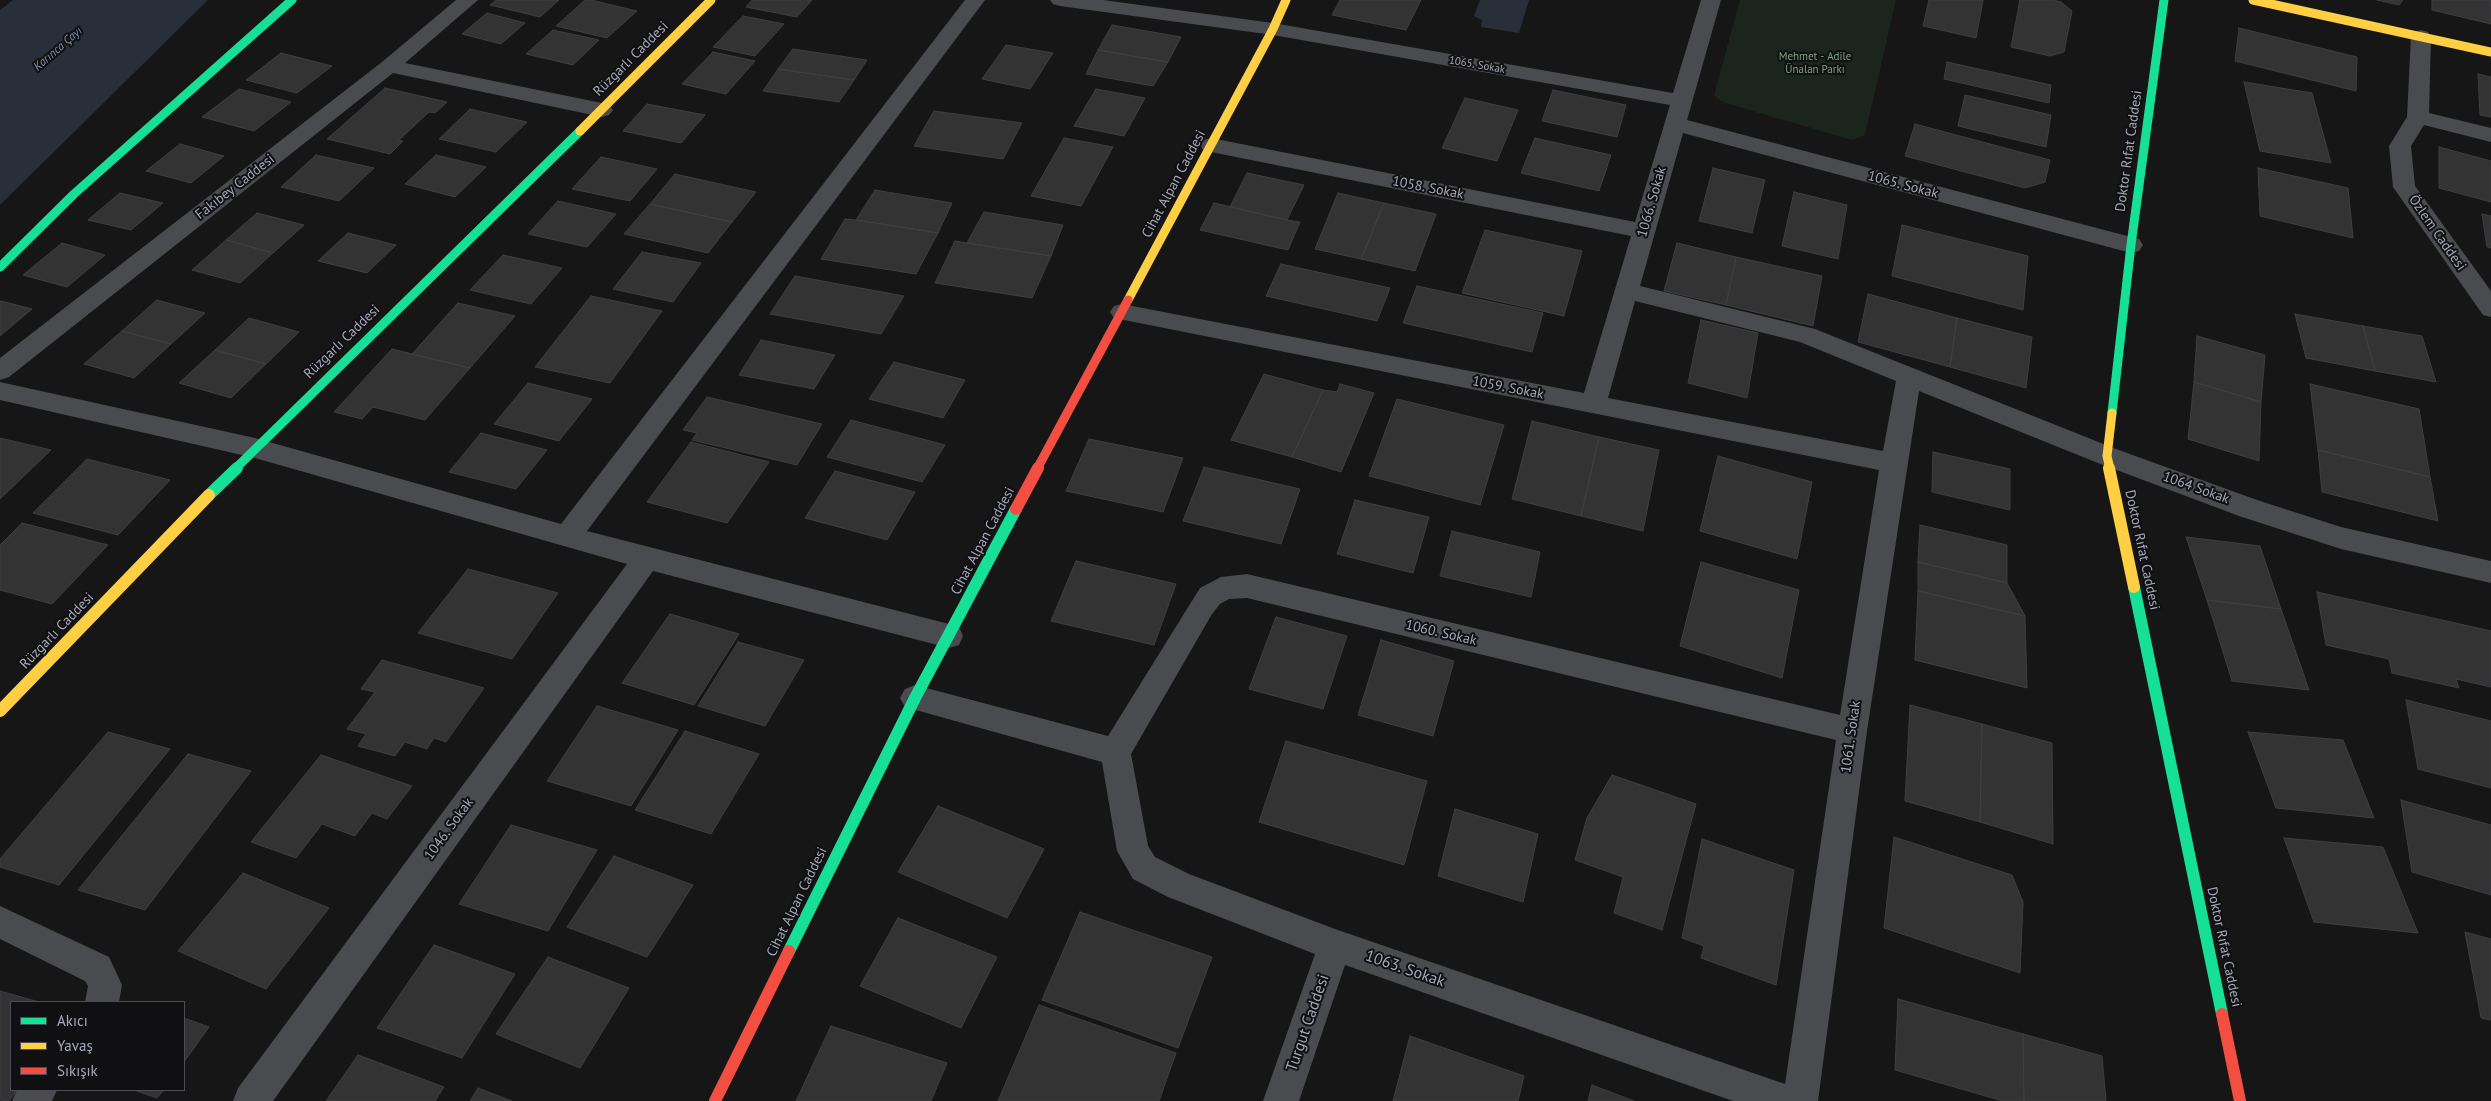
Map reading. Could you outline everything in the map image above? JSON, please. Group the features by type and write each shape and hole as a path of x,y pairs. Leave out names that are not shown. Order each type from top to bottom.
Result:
{"street":[{"path":"0,266 74,194 292,0"},
{"name":"Fakıbey Caddesi","path":"0,371 389,66 468,0"},
{"name":"Rüzgarlı Caddesi","path":"0,711 255,448 602,110 711,0"},
{"path":"567,537 975,0"},
{"name":"1065. Sokak","path":"1060,0 1273,29 1681,101"},
{"name":"Cihat Alpan Caddesi","path":"715,1101 915,698 1273,29 1286,0"},
{"name":"1066. Sokak","path":"1593,405 1712,0"},
{"name":"Doktor Rıfat Caddesi","path":"2164,0 2131,245 2107,456 2240,1101"},
{"path":"2253,0 2491,52"},
{"name":"Özlem Caddesi","path":"2421,36 2418,117 2400,146 2404,187 2491,309"},
{"path":"389,66 602,110"},
{"path":"2418,117 2491,135"},
{"name":"1065. Sokak","path":"1675,124 2131,245"},
{"name":"1058. Sokak","path":"1211,145 1644,231"},
{"name":"1064 Sokak","path":"1627,291 1806,335 1910,375 2107,456 2249,508 2341,538 2491,572"},
{"name":"1059. Sokak","path":"1122,312 1894,463"},
{"name":"1061. Sokak","path":"1800,1101 1852,731 1894,463 1910,375"},
{"path":"0,391 255,448 567,537 949,636"},
{"name":"1046. Sokak","path":"251,1101 647,558"},
{"name":"1060. Sokak","path":"1115,752 1202,606 1210,596 1221,589 1233,586 1247,586 1852,731"},
{"path":"915,698 1115,752"},
{"name":"1063. Sokak","path":"1115,752 1133,851 1144,868 1179,886 1335,945 1784,1101"},
{"path":"0,922 97,969 105,986 102,1001"},
{"name":"Turgut Caddesi","path":"1281,1101 1335,945"},
{"path":"30,1101 38,1091"}],"green space":[{"name":"Mehmet - Adile Ünalan Parkı","path":"1740,0 1896,0 1865,135 1852,140 1722,102 1714,95"}],"water":[{"name":"Karınca Çayı","path":"13,0 208,0 0,205 0,10"},
{"path":"1480,0 1529,0 1519,33 1481,27 1482,20 1474,16"}],"building":[{"path":"496,0 559,0 540,17 490,5"},
{"path":"585,0 637,11 607,38 556,26"},
{"path":"752,0 812,0 797,17 746,7"},
{"path":"1340,0 1421,0 1406,30 1332,15"},
{"path":"1929,0 1983,0 1976,38 1923,26"},
{"path":"2020,0 2054,0 2061,2 2072,11 2064,52 2050,56 2011,47"},
{"path":"2377,0 2403,0 2399,5"},
{"path":"2432,0 2491,0 2491,24 2432,10"},
{"path":"487,13 525,23 501,44 462,34"},
{"path":"743,16 784,24 755,56 713,47"},
{"path":"1112,25 1181,37 1168,62 1098,50"},
{"path":"2239,28 2357,57 2356,91 2235,61"},
{"path":"553,30 599,40 573,65 526,54"},
{"path":"1006,45 1053,53 1030,89 982,79"},
{"path":"793,49 867,60 854,80 778,69"},
{"path":"1098,50 1168,62 1153,86 1086,74"},
{"path":"713,52 755,61 726,94 682,84"},
{"path":"281,53 332,66 297,93 246,80"},
{"path":"1947,62 2051,85 2049,103 1944,79"},
{"path":"778,69 854,80 839,102 763,91"},
{"path":"2478,74 2491,77 2491,117 2480,115"},
{"path":"2244,82 2312,93 2331,163 2260,151"},
{"path":"385,88 447,102 435,113 429,112 399,140 403,141 390,154 327,139"},
{"path":"239,89 291,102 254,131 202,117"},
{"path":"1096,89 1145,98 1124,136 1074,126"},
{"path":"1553,90 1626,105 1617,137 1542,121"},
{"path":"1965,95 2051,115 2046,147 1958,126"},
{"path":"1465,98 1518,110 1497,161 1442,148"},
{"path":"647,104 705,115 681,143 623,131"},
{"path":"470,109 527,122 496,152 439,139"},
{"path":"934,111 1022,123 1003,159 914,146"},
{"path":"1915,124 2050,160 2045,182 2025,188 1905,156"},
{"path":"1064,138 1113,147 1081,206 1031,196"},
{"path":"1535,138 1611,155 1599,191 1521,173"},
{"path":"180,144 224,156 191,183 146,171"},
{"path":"2439,147 2491,161 2491,202 2439,188"},
{"path":"316,155 374,168 339,201 281,187"},
{"path":"436,155 486,167 455,197 405,184"},
{"path":"601,157 657,169 630,201 572,189"},
{"path":"1713,168 1765,180 1752,233 1699,221"},
{"path":"2258,168 2348,188 2353,238 2260,216"},
{"path":"1247,173 1304,185 1287,220 1230,207"},
{"path":"675,174 756,192 732,222 650,204"},
{"path":"875,190 952,203 938,233 856,220"},
{"path":"1794,192 1847,205 1838,259 1782,246"},
{"path":"120,193 163,203 131,230 88,220"},
{"path":"1338,193 1384,203 1361,259 1315,249"},
{"path":"558,201 616,214 587,247 528,234"},
{"path":"1214,203 1300,222 1288,250 1200,230"},
{"path":"1384,203 1436,214 1415,271 1361,259"},
{"path":"650,204 732,222 708,253 624,234"},
{"path":"984,212 1063,225 1051,256 967,243"},
{"path":"257,213 304,225 273,253 226,240"},
{"path":"2482,214 2491,216 2491,248 2487,247"},
{"path":"845,219 938,233 916,274 821,259"},
{"path":"1902,225 2028,256 2023,310 1892,276"},
{"path":"1485,230 1582,251 1564,316 1462,293"},
{"path":"348,233 396,245 367,273 318,261"},
{"path":"226,240 273,253 240,283 192,270"},
{"path":"955,241 1051,256 1032,298 935,283"},
{"path":"62,243 105,255 67,287 23,275"},
{"path":"1677,243 1736,257 1726,305 1664,291"},
{"path":"642,252 701,263 673,302 613,289"},
{"path":"503,255 562,268 531,304 470,290"},
{"path":"1736,257 1822,276 1813,326 1726,305"},
{"path":"1281,264 1390,288 1377,321 1266,296"},
{"path":"795,276 904,296 881,334 770,314"},
{"path":"1417,286 1543,313 1532,352 1403,323"},
{"path":"1868,294 1957,318 1950,367 1858,342"},
{"path":"591,296 662,311 610,383 535,367"},
{"path":"157,300 205,313 171,344 122,331"},
{"path":"0,302 32,309 0,336"},
{"path":"458,303 515,316 470,368 412,354"},
{"path":"2295,314 2363,326 2375,371 2306,358"},
{"path":"249,318 299,332 266,364 215,350"},
{"path":"1957,318 2032,337 2026,388 1950,367"},
{"path":"1701,320 1758,333 1747,398 1688,383"},
{"path":"2363,326 2422,336 2436,382 2375,371"},
{"path":"122,331 171,344 134,378 84,364"},
{"path":"2197,336 2265,355 2261,402 2194,382"},
{"path":"761,340 835,355 814,389 739,375"},
{"path":"392,349 470,368 425,420 373,407 362,419 334,412"},
{"path":"215,350 266,364 231,398 179,383"},
{"path":"894,362 965,380 943,418 869,399"},
{"path":"1264,374 1323,390 1292,457 1231,440"},
{"path":"2194,382 2261,402 2259,461 2188,439"},
{"path":"528,383 592,399 559,441 494,424"},
{"path":"1340,384 1374,393 1341,472 1292,457 1323,390 1337,392"},
{"path":"2310,384 2419,409 2430,477 2318,450"},
{"path":"707,397 822,424 797,465 692,440 697,433 683,430"},
{"path":"1397,399 1504,425 1480,505 1369,476"},
{"path":"851,420 945,445 922,482 827,457"},
{"path":"1532,421 1599,437 1581,516 1512,499"},
{"path":"481,433 547,450 516,489 449,472"},
{"path":"1599,437 1659,450 1643,531 1581,516"},
{"path":"0,438 51,450 0,499"},
{"path":"1089,439 1183,458 1163,512 1066,491"},
{"path":"691,442 769,462 727,523 647,502"},
{"path":"2318,450 2430,477 2438,521 2322,492"},
{"path":"1933,452 2010,469 2010,510 1932,492"},
{"path":"1718,456 1812,482 1797,559 1700,531"},
{"path":"87,459 170,480 118,535 33,513"},
{"path":"1204,467 1300,489 1281,544 1183,521"},
{"path":"835,471 915,492 887,540 805,518"},
{"path":"1355,500 1429,517 1413,573 1337,554"},
{"path":"22,523 108,545 52,604 0,590 0,545"},
{"path":"1920,525 2007,545 2007,583 1918,562"},
{"path":"1452,531 1540,552 1531,597 1440,576"},
{"path":"2186,537 2260,546 2281,609 2207,600"},
{"path":"1076,561 1176,584 1154,645 1051,621"},
{"path":"1701,562 1799,590 1782,678 1680,646"},
{"path":"1918,562 2007,583 2025,616 1918,591"},
{"path":"468,569 558,593 512,659 418,633"},
{"path":"1918,591 2025,616 2027,688 1915,660"},
{"path":"2317,592 2491,631 2491,687 2456,679 2459,688 2392,673 2389,659 2326,645"},
{"path":"2207,600 2281,609 2309,690 2232,681"},
{"path":"670,614 739,634 694,705 622,683"},
{"path":"1276,617 1347,636 1323,709 1249,689"},
{"path":"1381,640 1454,661 1433,736 1358,715"},
{"path":"738,642 804,660 765,726 698,706"},
{"path":"382,660 484,688 446,742 434,738 427,749 405,742 395,756 358,746 366,734 347,729 375,692 361,689"},
{"path":"2406,700 2491,721 2491,788 2418,769"},
{"path":"1910,705 1982,724 1980,822 1905,801"},
{"path":"597,706 678,730 631,806 547,781"},
{"path":"1982,724 2052,743 2053,844 1980,822"},
{"path":"685,731 759,754 711,834 635,810"},
{"path":"108,732 170,749 59,885 0,867 0,859"},
{"path":"2248,732 2343,740 2374,818 2276,808"},
{"path":"1286,741 1427,781 1404,865 1259,822"},
{"path":"188,754 251,771 145,910 78,890"},
{"path":"321,755 412,786 387,819 372,813 355,836 322,824 296,858 251,842"},
{"path":"1612,775 1696,804 1662,930 1614,913 1623,877 1575,860 1587,818"},
{"path":"2401,800 2491,825 2491,895 2412,872"},
{"path":"938,806 1044,849 1007,918 898,872"},
{"path":"1455,809 1538,834 1523,902 1438,876"},
{"path":"511,825 597,850 548,931 459,904"},
{"path":"1894,837 2012,875 2023,902 2020,973 1884,928"},
{"path":"2284,838 2383,847 2418,933 2314,922"},
{"path":"1702,839 1794,870 1776,985 1701,958 1704,946 1682,938"},
{"path":"614,856 693,885 647,957 567,927"},
{"path":"243,873 329,908 266,989 178,951"},
{"path":"1080,912 1212,957 1178,1048 1042,1000"},
{"path":"898,918 997,957 961,1028 860,986"},
{"path":"2465,932 2491,939 2491,1020 2481,1018"},
{"path":"434,945 515,974 462,1058 377,1028"},
{"path":"548,957 629,988 580,1068 496,1034"},
{"path":"0,991 35,1001 10,1001 10,1091 16,1091 9,1101 0,1100"},
{"path":"1898,999 2023,1034 2024,1101 2003,1101 1895,1070"},
{"path":"1039,1005 1176,1053 1159,1101 998,1101"},
{"path":"185,1018 209,1027 185,1061"},
{"path":"831,1026 947,1063 931,1101 796,1101"},
{"path":"2023,1034 2102,1056 2106,1101 2024,1101"},
{"path":"1410,1036 1524,1076 1518,1101 1393,1101"},
{"path":"358,1055 444,1087 435,1101 326,1101"},
{"path":"1592,1085 1634,1101 1588,1101"},
{"path":"478,1088 512,1101 470,1101"},
{"path":"137,1091 163,1091 157,1098"}],"traffic: fast":[{"path":"0,267 74,194 292,0"},
{"path":"2112,413 2131,245 2164,0"},
{"path":"209,495 580,131"},
{"path":"789,951 915,698 1016,509"},
{"path":"2134,587 2222,1014"}],"traffic: slow":[{"path":"580,131 711,0"},
{"path":"1128,300 1273,29 1286,0"},
{"path":"2253,0 2491,52"},
{"path":"2112,413 2107,456 2134,587"},
{"path":"0,711 209,495"}],"traffic: jam":[{"path":"1016,509 1128,300"},
{"path":"715,1101 789,951"},
{"path":"2222,1014 2240,1101"}]}
